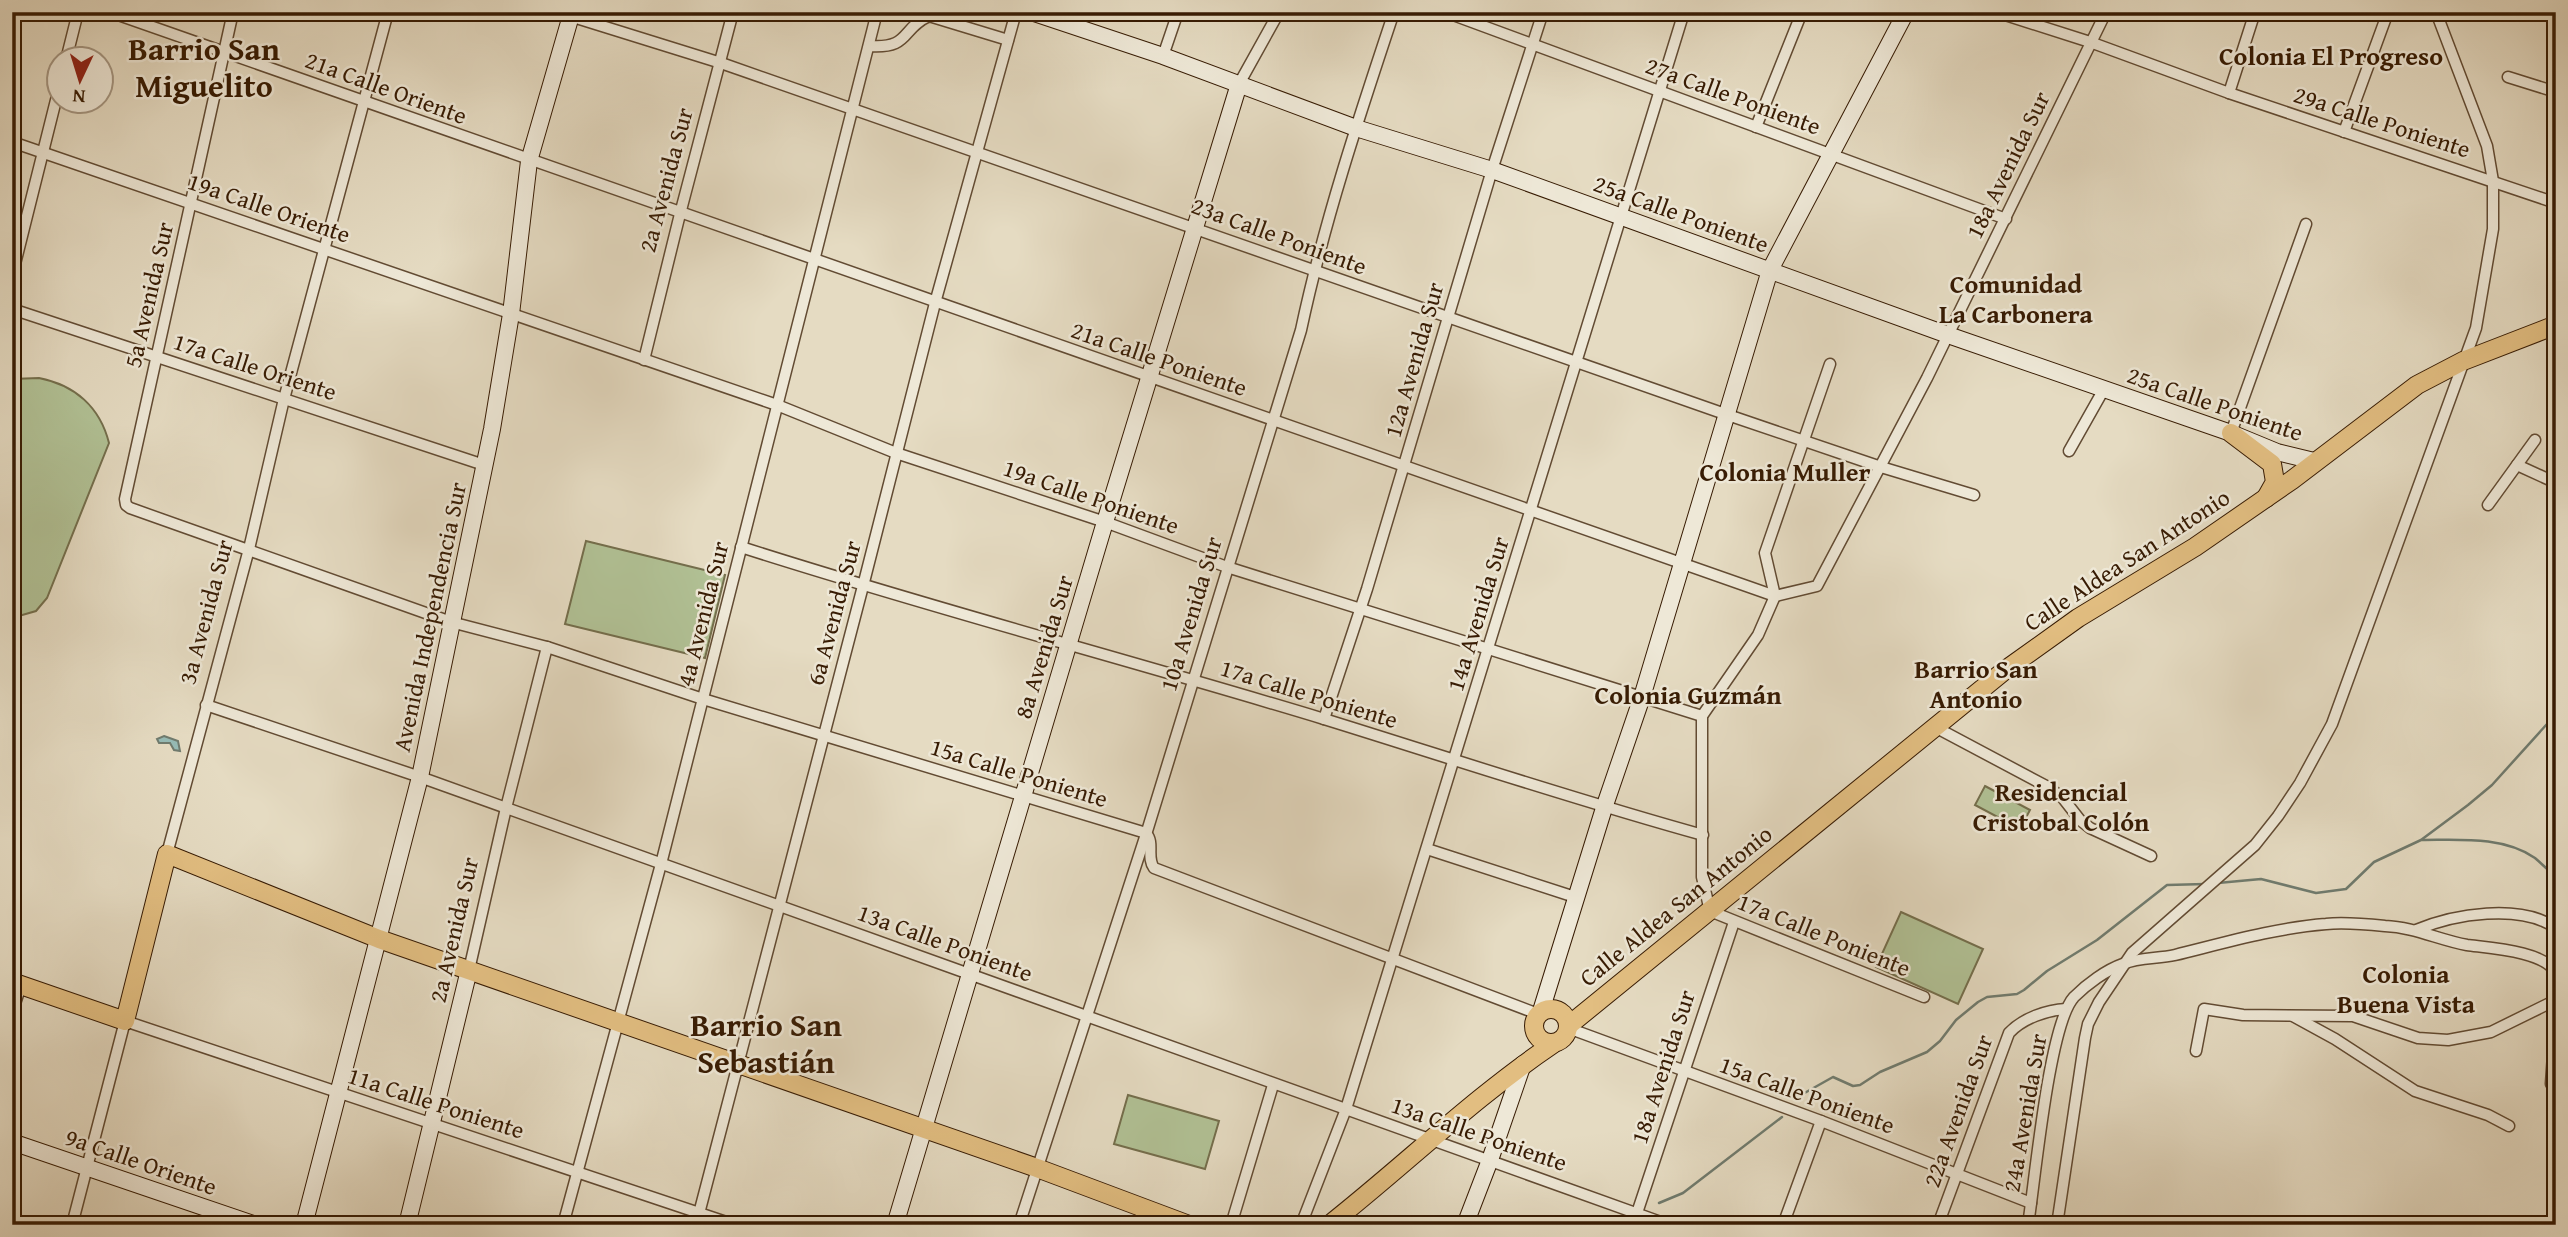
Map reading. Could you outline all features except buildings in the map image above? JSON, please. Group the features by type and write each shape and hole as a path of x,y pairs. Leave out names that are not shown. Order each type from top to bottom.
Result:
{"main road":[{"name":"Calle Aldea San Antonio","path":"1552,1016 1588,1009 2004,671 2078,618 2194,547 2266,498 2410,390 2463,361 2556,325"},
{"path":"2231,433 2272,464 2275,482 2266,498"},
{"path":"167,854 379,939 1037,1168 1143,1217 1189,1225"},
{"name":"3a Avenida Sur","path":"125,1021 167,854"},
{"path":"17,983 125,1021"},
{"path":"1329,1225 1429,1139 1523,1064 1553,1044 1538,1038 1552,1016"},
{"path":"1523,1064 1552,1016"}],"street":[{"path":"70,46 78,12"},
{"name":"21a Calle Oriente","path":"110,12 529,161"},
{"name":"5a Avenida Sur","path":"126,505 125,499 233,12"},
{"name":"3a Avenida Sur","path":"167,854 249,549 284,399 388,12"},
{"name":"2a Avenida Sur","path":"644,360 733,12"},
{"name":"4a Avenida Sur","path":"563,1225 661,864 877,12"},
{"name":"6a Avenida Sur","path":"696,1225 935,303 1016,12"},
{"name":"25a Calle Poniente","path":"1031,12 1163,56 1356,128 1492,170 1948,335 2231,433 2277,452 2314,461"},
{"path":"1163,56 1178,12"},
{"path":"1238,84 1279,12"},
{"name":"10a Avenida Sur","path":"1019,1225 1146,833 1301,330 1313,271 1394,12"},
{"name":"27a Calle Poniente","path":"1445,12 2006,219"},
{"name":"12a Avenida Sur","path":"1324,719 1361,609 1492,170 1543,12"},
{"name":"14a Avenida Sur","path":"1301,1225 1346,1110 1684,12"},
{"path":"1756,127 1802,12"},
{"path":"1552,1016 1578,898 1604,808 1642,697 1770,270 1906,12"},
{"name":"29a Calle Poniente","path":"1996,12 2556,203"},
{"name":"18a Avenida Sur","path":"1775,596 1816,586 1881,467 1948,335 2106,12"},
{"path":"2229,93 2255,12"},
{"path":"2057,1225 2088,1024 2112,979 2124,963 2147,937 2255,845 2278,816 2312,764 2336,711 2476,328 2493,229 2493,181 2487,146 2435,12"},
{"path":"2344,132 2384,13"},
{"name":"23a Calle Poniente","path":"566,14 721,63 1804,441 1974,495"},
{"name":"Avenida Independencia Sur","path":"304,1225 420,777 484,465 511,314 529,161 566,14"},
{"path":"869,46 894,46 929,16 1008,40"},
{"path":"2508,77 2556,92"},
{"name":"8a Avenida Sur","path":"895,1225 1238,84"},
{"path":"12,276 52,116"},
{"name":"19a Calle Oriente","path":"12,142 511,314"},
{"name":"21a Calle Poniente","path":"529,161 1775,596"},
{"path":"2231,433 2306,224"},
{"name":"17a Calle Oriente","path":"12,309 484,465"},
{"name":"19a Calle Poniente","path":"511,314 777,405 896,453 1105,522 1227,567 1702,716"},
{"path":"1710,911 1702,877 1702,716 1758,635 1775,596 1765,553 1830,364"},
{"path":"2068,451 2104,389"},
{"path":"2488,505 2535,440"},
{"path":"2517,465 2555,481"},
{"name":"15a Calle Poniente","path":"126,505 451,622 547,647 703,699 1146,833 1150,838 1150,861 1154,867 1393,959 1552,1016 1683,1072 1821,1121 2031,1203"},
{"name":"17a Calle Poniente","path":"741,547 863,586 1324,719 1604,808 1703,835"},
{"name":"2a Avenida Sur","path":"407,1225 547,647"},
{"name":"13a Calle Poniente","path":"206,705 420,777 1273,1085 1490,1160 1635,1219 1670,1225"},
{"path":"1936,727 2055,791 2090,828 2151,856"},
{"path":"1427,849 1578,898"},
{"name":"17a Calle Poniente","path":"1710,911 1924,997"},
{"path":"2416,930 2461,916 2510,914 2535,917 2556,928"},
{"name":"18a Avenida Sur","path":"1635,1219 1734,922"},
{"path":"2067,1009 2075,996 2124,963 2174,955 2241,938 2326,924 2416,930 2458,943 2529,956 2555,971"},
{"path":"12,1013 17,983"},
{"path":"2196,1051 2204,1009 2243,1015 2353,1016 2418,1038 2448,1040 2491,1032 2556,1000"},
{"name":"22a Avenida Sur","path":"1938,1225 2009,1033 2016,1026 2050,1010 2067,1009"},
{"name":"24a Avenida Sur","path":"2028,1225 2052,1064 2067,1009"},
{"path":"2551,1084 2556,1010"},
{"path":"2291,1015 2415,1091 2488,1115 2509,1126"},
{"name":"3a Avenida Sur","path":"72,1225 125,1021"},
{"name":"11a Calle Poniente","path":"125,1021 735,1225"},
{"path":"1465,1225 1523,1064"},
{"path":"1231,1225 1273,1085"},
{"path":"1783,1225 1821,1121"},
{"name":"9a Calle Oriente","path":"12,1142 256,1225"}],"green space":[{"path":"39,378 64,386 84,400 99,419 109,443 47,598 36,611 12,618 12,379"},
{"path":"586,541 725,575 705,658 565,624"},
{"path":"1985,786 2030,810 2020,829 1975,805"},
{"path":"1901,912 1983,949 1958,1004 1876,967"},
{"path":"1128,1095 1219,1121 1205,1169 1114,1144"}],"water":[{"path":"164,736 178,741 180,751 174,750 170,743 159,743 157,739"}],"waterway":[{"path":"2218,883 2261,879 2316,893 2346,889 2374,862 2421,840 2468,805 2492,785 2556,714"},
{"path":"2422,840 2466,840 2509,846 2535,858 2556,877"},
{"path":"1801,1095 1833,1077 1853,1086 1860,1085 1880,1072 1927,1052 1940,1041 1956,1020 1978,1002 1987,997 2017,994 2024,990 2047,971 2097,940 2167,885 2205,884"},
{"path":"1659,1203 1683,1193 1782,1117"},
{"path":"1613,1225 1624,1219"}],"district":[{"name":"Colonia El Progreso","path":"2331,56"},
{"name":"Barrio San Miguelito","path":"204,68"},
{"name":"Comunidad La Carbonera","path":"2016,299"},
{"name":"Colonia Muller","path":"1785,472"},
{"name":"Barrio San Antonio","path":"1976,684"},
{"name":"Colonia Guzmán","path":"1688,695"},
{"name":"Residencial Cristobal Colón","path":"2061,807"},
{"name":"Colonia Buena Vista","path":"2406,989"},
{"name":"Barrio San Sebastián","path":"766,1044"}]}
